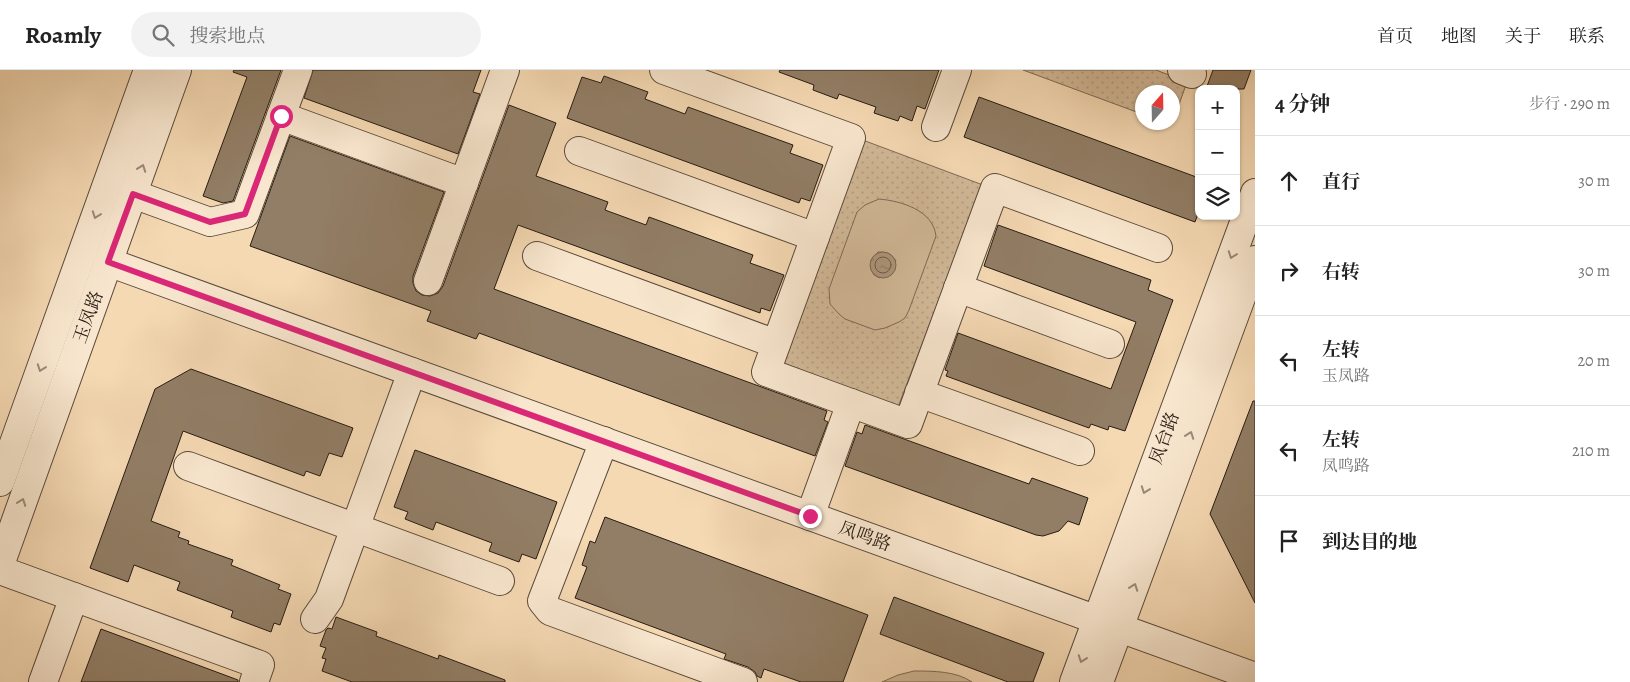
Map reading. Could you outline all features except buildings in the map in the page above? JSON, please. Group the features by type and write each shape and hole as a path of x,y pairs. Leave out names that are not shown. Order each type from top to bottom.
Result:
{"street":[{"name":"玉凤路","path":"0,482 6,443 148,70"},
{"name":"玉凤路","path":"0,565 177,70"},
{"path":"133,194 210,222 245,214 298,70"},
{"path":"428,281 505,70"},
{"path":"664,70 851,138 766,372 908,424 994,188 1158,248"},
{"path":"936,127 957,70"},
{"path":"281,116 464,183"},
{"path":"579,151 815,237"},
{"name":"凤台路","path":"1098,682 1108,624 1255,193"},
{"path":"537,256 776,344"},
{"name":"凤鸣路","path":"108,262 1255,677"},
{"name":"凤台路","path":"1074,682 1108,624 1254,268"},
{"path":"958,288 1110,344"},
{"path":"315,619 330,599 412,372"},
{"path":"920,393 1080,451"},
{"path":"810,516 851,403"},
{"path":"604,442 542,601 550,611 743,682"},
{"path":"188,466 500,581"},
{"path":"0,570 260,665 254,682"},
{"path":"43,682 74,597"}],"shaded area":[{"path":"1023,70 1156,70 1187,82 1180,102 1180,85 1135,85 1135,111"},
{"path":"860,139 983,185 898,407 776,360"},
{"path":"879,199 915,208 929,220 934,227 936,236 905,318 885,328 875,330 845,319 830,304 829,289 857,212 865,205","holes":["878,252 886,253 896,261 880,278 874,275 871,269 873,257"]},
{"path":"914,671 952,674 972,682 882,682"}],"water":[{"path":"883,252 892,256 896,265 892,274 883,278 874,274 870,265 874,256"}],"route":[{"path":"281,116 245,214 210,222 133,194 108,262 810,516"}]}
